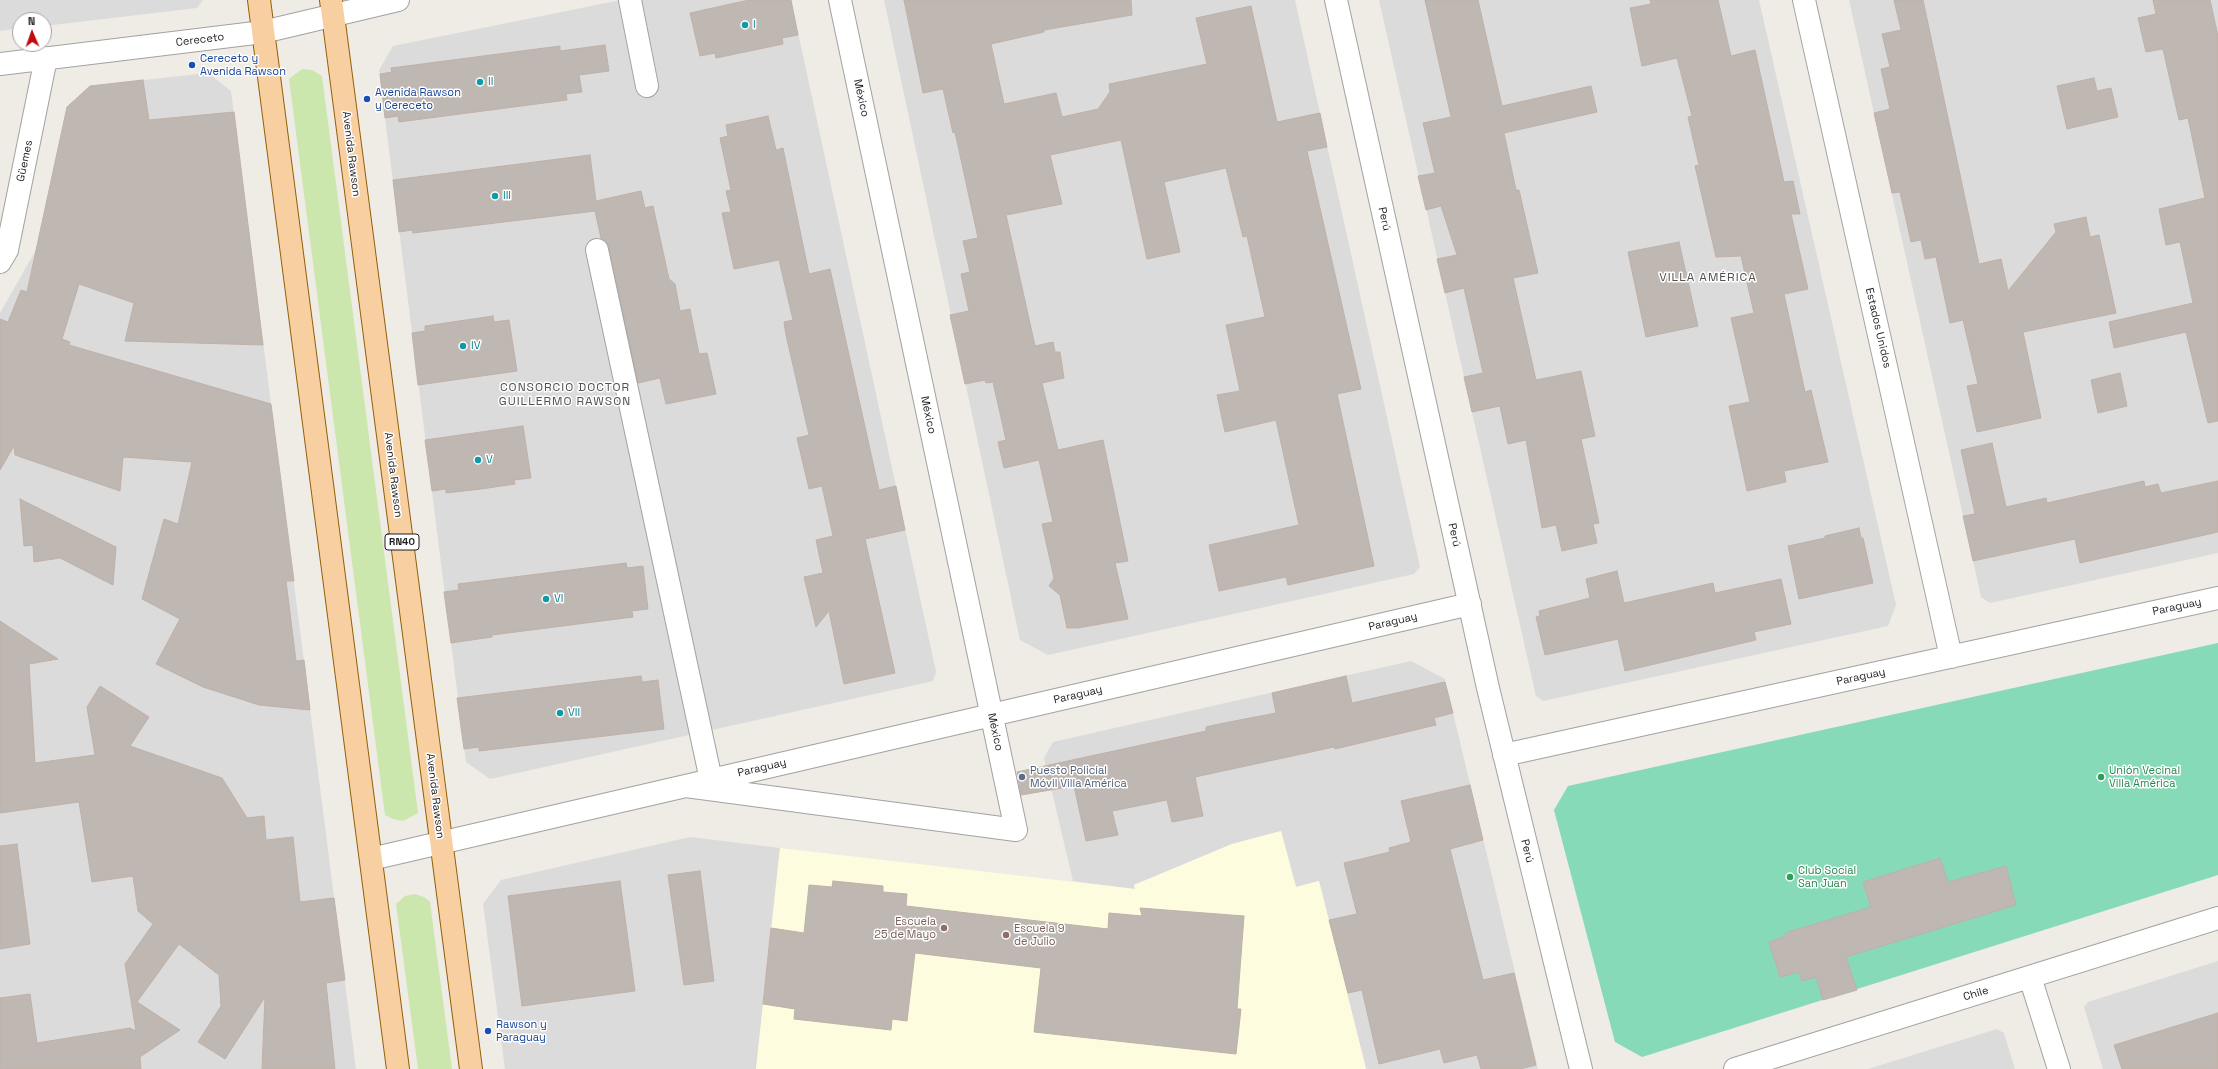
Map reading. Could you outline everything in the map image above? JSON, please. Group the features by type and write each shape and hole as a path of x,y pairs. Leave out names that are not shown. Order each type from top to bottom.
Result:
{"main road":[{"path":"259,0 398,1069"},
{"name":"Avenida Rawson","path":"332,8 471,1069"}],"street":[{"name":"Cereceto","path":"0,64 263,32 332,8 398,0"},
{"path":"630,0 647,86"},
{"name":"México","path":"840,0 1016,830"},
{"name":"Perú","path":"1336,0 1504,755 1581,1069"},
{"name":"Estados Unidos","path":"1804,0 1951,657"},
{"name":"Güemes","path":"0,262 6,250 46,58"},
{"path":"597,250 711,780"},
{"name":"Paraguay","path":"1504,755 2218,598"},
{"name":"Paraguay","path":"371,859 1470,604"},
{"name":"Paraguay","path":"686,786 1016,830"},
{"name":"Chile","path":"1735,1069 2218,918"},
{"path":"2030,977 2059,1069"}],"shaded area":[{"path":"0,0 203,0 197,8 52,25 52,12 12,12 12,29 0,31"},
{"path":"621,0 791,0 936,672 933,681 490,779 466,762 379,70 393,46"},
{"path":"884,0 1295,0 1420,567 1414,574 1048,655 1020,640"},
{"path":"1379,0 1759,0 1896,605 1888,626 1543,701 1536,696"},
{"path":"1849,0 2218,0 2218,553 1990,603 1981,597"},
{"path":"208,73 231,91 356,1069 0,1069 0,313 36,250 67,107 90,86"},
{"path":"1411,661 1445,679 1538,1069 1366,1069 1319,881 1296,887 1281,831 1232,844 1134,885 1135,889 1073,881 1044,758 1053,742"},
{"path":"1281,831 1296,887 1319,881 1366,1069 756,1069 780,848 1135,889 1134,885 1232,844"},
{"path":"690,837 780,848 756,1069 505,1069 483,904 501,880"},
{"path":"2218,961 2218,1069 2103,1069 2084,1007 2088,1002"},
{"path":"1997,1029 2004,1033 2015,1069 1868,1069"}],"green space":[{"path":"302,69 312,70 322,76 418,813 403,821 393,819 385,815 289,79"},
{"name":"Club Social San Juan","path":"2218,643 2218,875 1642,1057 1615,1042 1554,810 1568,786"},
{"path":"415,894 424,897 430,902 452,1069 418,1069 396,904 405,896"}],"building":[{"name":"I","path":"749,0 791,0 798,35 782,38 783,44 716,58 715,53 700,56 690,13"},
{"path":"904,0 1131,0 1132,15 1044,30 1044,32 991,44 1004,104 1056,93 1062,117 1098,109 1110,92 1109,84 1207,64 1196,18 1251,6 1277,122 1320,113 1327,147 1307,151 1361,389 1337,394 1374,566 1288,585 1286,577 1219,591 1209,545 1299,525 1276,420 1225,432 1217,395 1240,391 1226,325 1265,317 1247,236 1243,237 1226,168 1164,182 1180,252 1147,259 1121,140 1050,155 1062,204 1006,215 1035,346 1053,342 1055,352 1060,352 1064,378 1042,383 1058,450 1103,440 1128,561 1115,563 1128,619 1078,628 1067,628 1060,595 1049,586 1054,578 1042,524 1053,522 1039,460 1004,468 998,442 1006,440 993,382 986,383 985,380 965,384 950,315 969,311 961,274 970,272 963,241 978,238 955,132 953,133 943,89 923,93"},
{"path":"1425,0 1478,0 1502,106 1591,86 1597,112 1504,133 1516,190 1519,190 1538,273 1513,278 1536,380 1581,371 1595,436 1581,439 1599,523 1593,524 1597,543 1562,551 1556,525 1542,528 1526,440 1508,444 1500,406 1472,412 1464,377 1483,373 1464,288 1445,293 1437,259 1457,255 1441,206 1426,210 1418,176 1435,173 1423,123 1451,117"},
{"path":"1650,0 1718,0 1731,56 1755,50 1784,182 1793,181 1800,214 1791,214 1808,289 1784,294 1805,392 1811,390 1828,462 1784,471 1786,482 1747,491 1729,406 1750,402 1731,318 1754,313 1741,256 1716,257 1695,166 1699,165 1688,117 1692,116 1677,58 1642,66 1630,8 1651,4"},
{"path":"1894,0 1923,0 1979,264 2001,259 2008,291 2056,232 2054,224 2086,217 2090,237 2099,235 2116,313 2023,332 2041,418 1977,432 1967,386 1978,384 1963,320 1950,323 1936,257 1925,259 1921,240 1911,242 1900,192 1892,193 1874,113 1890,109 1881,69 1890,67 1882,34 1901,30"},
{"path":"2153,0 2210,0 2218,36 2218,421 2208,423 2186,332 2114,348 2109,322 2193,303 2180,242 2166,245 2159,209 2205,198 2188,118 2179,120 2163,49 2146,52 2138,18 2156,14"},
{"name":"II","path":"605,45 609,71 579,75 582,92 566,94 567,100 399,122 398,116 385,118 380,74 392,72 391,68 560,46 560,51"},
{"path":"2094,78 2097,91 2111,88 2118,117 2067,129 2057,86"},
{"path":"143,80 149,120 234,112 263,345 125,341 134,303 79,284 62,339 70,342 69,345 271,404 294,581 286,581 296,661 304,660 310,710 259,705 203,687 156,664 180,619 142,599 164,519 178,524 192,462 123,457 120,491 15,455 14,446 0,470 0,319 8,322 21,290 27,292 67,107 90,86"},
{"path":"768,116 776,150 783,148 809,274 830,269 879,490 896,486 905,530 865,539 895,673 844,684 829,611 816,627 804,577 823,573 816,540 833,536 822,486 809,489 797,438 809,435 786,335 784,322 793,320 779,260 734,269 722,213 731,212 726,191 731,190 720,138 728,136 726,125"},
{"path":"590,155 596,201 641,191 645,208 653,206 669,279 675,284 680,311 690,309 699,354 707,353 716,394 666,404 660,378 638,383 609,247 606,241 601,238 595,211 413,233 412,230 399,232 393,180"},
{"path":"1679,242 1698,326 1646,337 1628,252"},
{"name":"IV","path":"493,316 494,322 509,320 517,371 418,385 412,333 425,331 425,326"},
{"path":"2120,373 2127,406 2098,413 2091,380"},
{"name":"V","path":"523,426 531,478 514,480 515,484 481,489 446,493 446,489 432,491 425,440"},
{"path":"1992,443 2006,507 2046,498 2047,503 2144,481 2145,487 2158,484 2161,493 2218,481 2218,532 2080,563 2075,539 1973,561 1963,516 1975,514 1961,450"},
{"path":"20,499 116,547 113,585 60,558 34,562 33,545 24,546"},
{"path":"1859,528 1861,538 1863,538 1873,583 1799,599 1788,546 1825,538 1825,536"},
{"name":"VI","path":"626,563 627,568 643,566 648,609 632,611 633,617 492,635 492,637 451,643 444,592 459,590 458,584"},
{"path":"1617,571 1624,603 1713,583 1715,593 1781,579 1791,624 1754,632 1756,640 1625,671 1618,639 1545,655 1536,617 1540,616 1539,611 1590,598 1586,579"},
{"path":"0,621 58,659 29,664 35,763 95,755 87,707 100,686 149,717 130,746 222,778 247,818 264,816 266,840 293,837 300,902 334,898 345,980 326,983 335,1069 262,1069 265,997 225,1059 198,1042 221,1006 219,975 179,944 137,1002 180,1030 140,1057 141,1069 0,1069 0,998 30,994 37,1043 130,1028 136,1031 125,964 153,924 138,911 133,876 92,882 79,802 0,813"},
{"name":"VII","path":"641,676 642,682 658,680 664,729 479,751 479,747 464,749 457,698"},
{"path":"1346,676 1352,703 1445,682 1453,713 1434,718 1436,725 1335,749 1334,747 1195,777 1203,816 1172,822 1167,800 1112,811 1118,835 1086,841 1074,786 1021,795 1017,772 1206,731 1206,727 1276,713 1272,693"},
{"path":"1470,785 1483,840 1450,849 1483,980 1514,973 1536,1065 1520,1069 1481,1069 1477,1055 1444,1063 1440,1049 1379,1064 1362,990 1348,993 1329,920 1357,914 1344,863 1390,852 1389,848 1411,842 1401,801"},
{"path":"17,844 30,944 0,949 0,846"},
{"path":"1940,858 1948,882 2006,866 2016,905 1846,957 1857,990 1823,1000 1816,977 1802,981 1799,972 1780,977 1769,942 1786,936 1785,933 1871,907 1863,882"},
{"path":"700,871 714,981 684,985 668,875"},
{"path":"620,881 635,991 522,1006 508,896"},
{"path":"833,881 883,886 883,892 907,894 906,906 1108,929 1109,913 1142,916 1140,908 1244,916 1237,1009 1241,1009 1236,1054 1034,1032 1041,968 915,953 907,1021 892,1019 891,1030 794,1019 795,1009 763,1004 771,928 804,933 809,885 832,887"},
{"path":"2218,1013 2218,1069 2122,1069 2114,1045"}],"place":[{"name":"I","path":"745,25"},
{"name":"Cereceto y Avenida Rawson","path":"192,65"},
{"name":"II","path":"480,82"},
{"name":"Avenida Rawson y Cereceto","path":"367,99"},
{"name":"III","path":"495,196"},
{"name":"IV","path":"463,346"},
{"name":"V","path":"478,460"},
{"name":"VI","path":"546,599"},
{"name":"VII","path":"560,713"},
{"name":"Puesto Policial Móvil Villa América","path":"1022,777"},
{"name":"Unión Vecinal Villa América","path":"2101,777"},
{"name":"Club Social San Juan","path":"1790,877"},
{"name":"Escuela 25 de Mayo","path":"944,928"},
{"name":"Escuela 9 de Julio","path":"1006,935"},
{"name":"Rawson y Paraguay","path":"488,1031"}],"district":[{"name":"VILLA AMÉRICA","path":"1708,278"},
{"name":"CONSORCIO DOCTOR GUILLERMO RAWSON","path":"565,395"}]}
